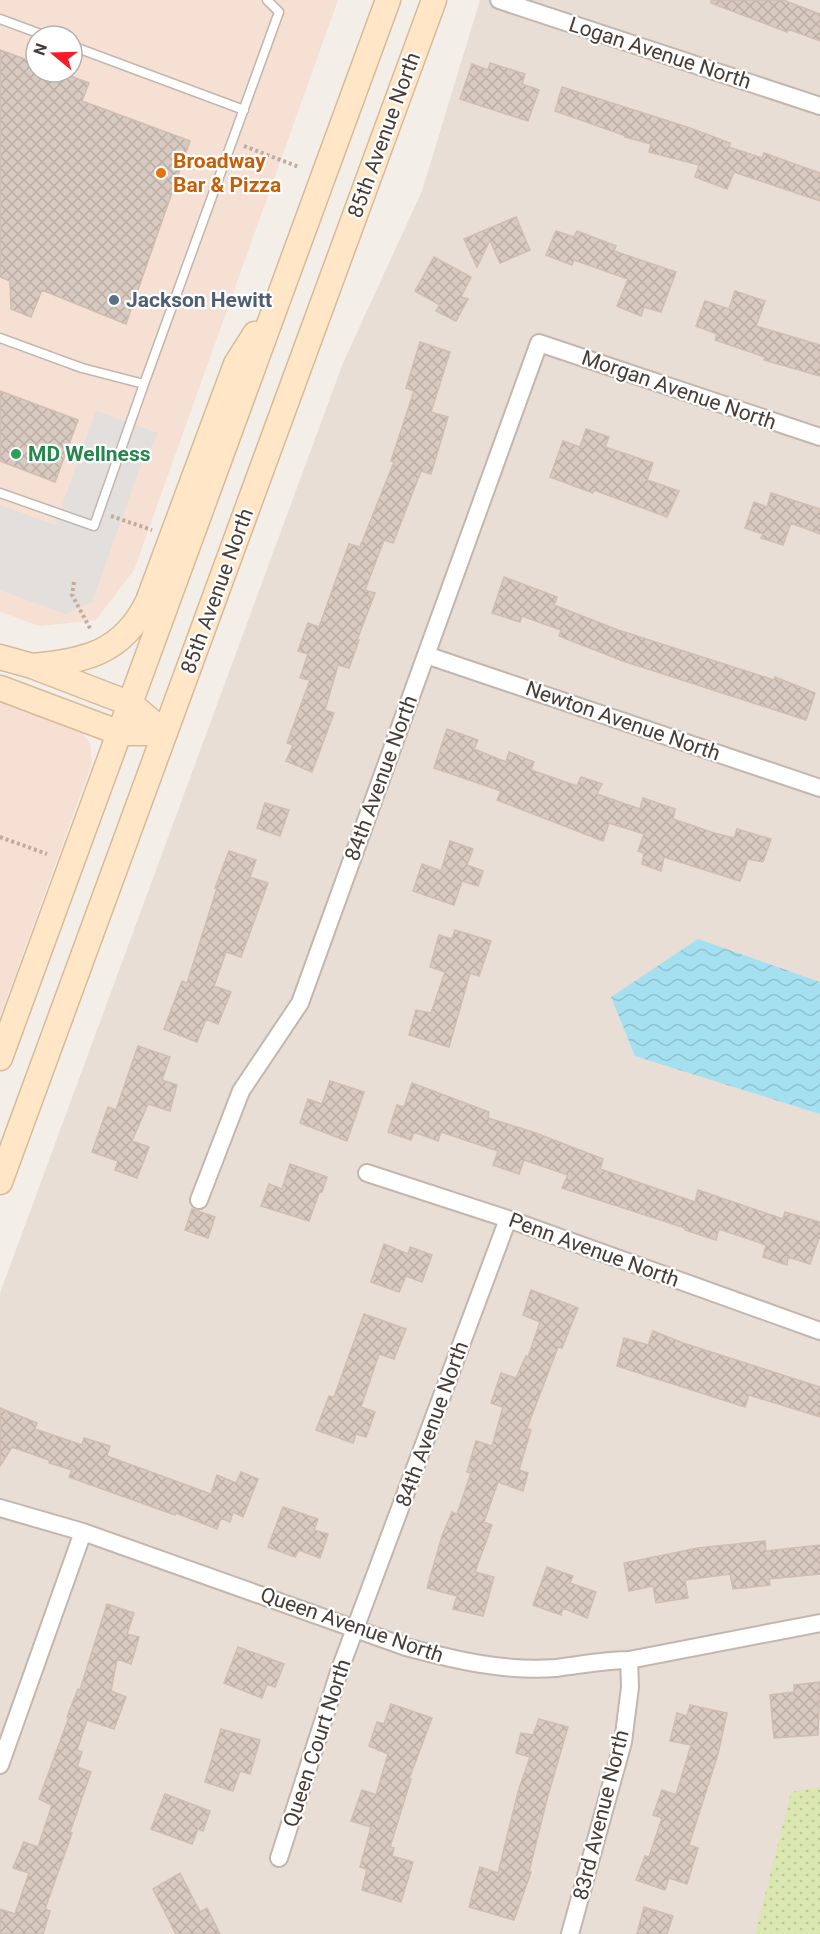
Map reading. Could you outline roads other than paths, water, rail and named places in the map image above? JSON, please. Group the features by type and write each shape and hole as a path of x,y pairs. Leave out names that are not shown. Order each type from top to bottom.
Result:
{"main road":[{"name":"85th Avenue North","path":"0,1058 388,0"},
{"name":"85th Avenue North","path":"0,1182 434,0"},
{"path":"32,666 69,662 102,652 126,635 139,620 236,364 279,297"},
{"path":"0,657 32,666 130,704 165,732"},
{"path":"0,688 120,733 165,732"}],"street":[{"name":"Logan Avenue North","path":"499,0 820,106"},
{"name":"Morgan Avenue North","path":"539,343 820,437"},
{"name":"84th Avenue North","path":"199,1200 241,1091 300,1003 539,343"},
{"name":"Newton Avenue North","path":"426,655 820,788"},
{"name":"Penn Avenue North","path":"367,1173 508,1219 820,1330"},
{"name":"84th Avenue North","path":"357,1628 508,1219"},
{"name":"Queen Avenue North","path":"0,1508 83,1532 406,1647 455,1660 505,1667 555,1668 605,1660 629,1660 820,1623"},
{"path":"0,1766 83,1532"},
{"name":"Queen Court North","path":"279,1858 340,1669 357,1628"},
{"name":"83rd Avenue North","path":"570,1934 623,1742 630,1687 629,1660"}],"lane":[{"path":"0,493 94,526 279,12 267,0"},
{"path":"0,19 24,28"},
{"path":"84,50 244,110"},
{"path":"0,338 82,368 144,384"}],"water":[{"path":"698,939 820,982 820,1114 635,1056 611,997"}],"place":[{"name":"Broadway Bar & Pizza","path":"161,173"},
{"name":"Jackson Hewitt","path":"114,300"},
{"name":"MD Wellness","path":"16,454"}]}
